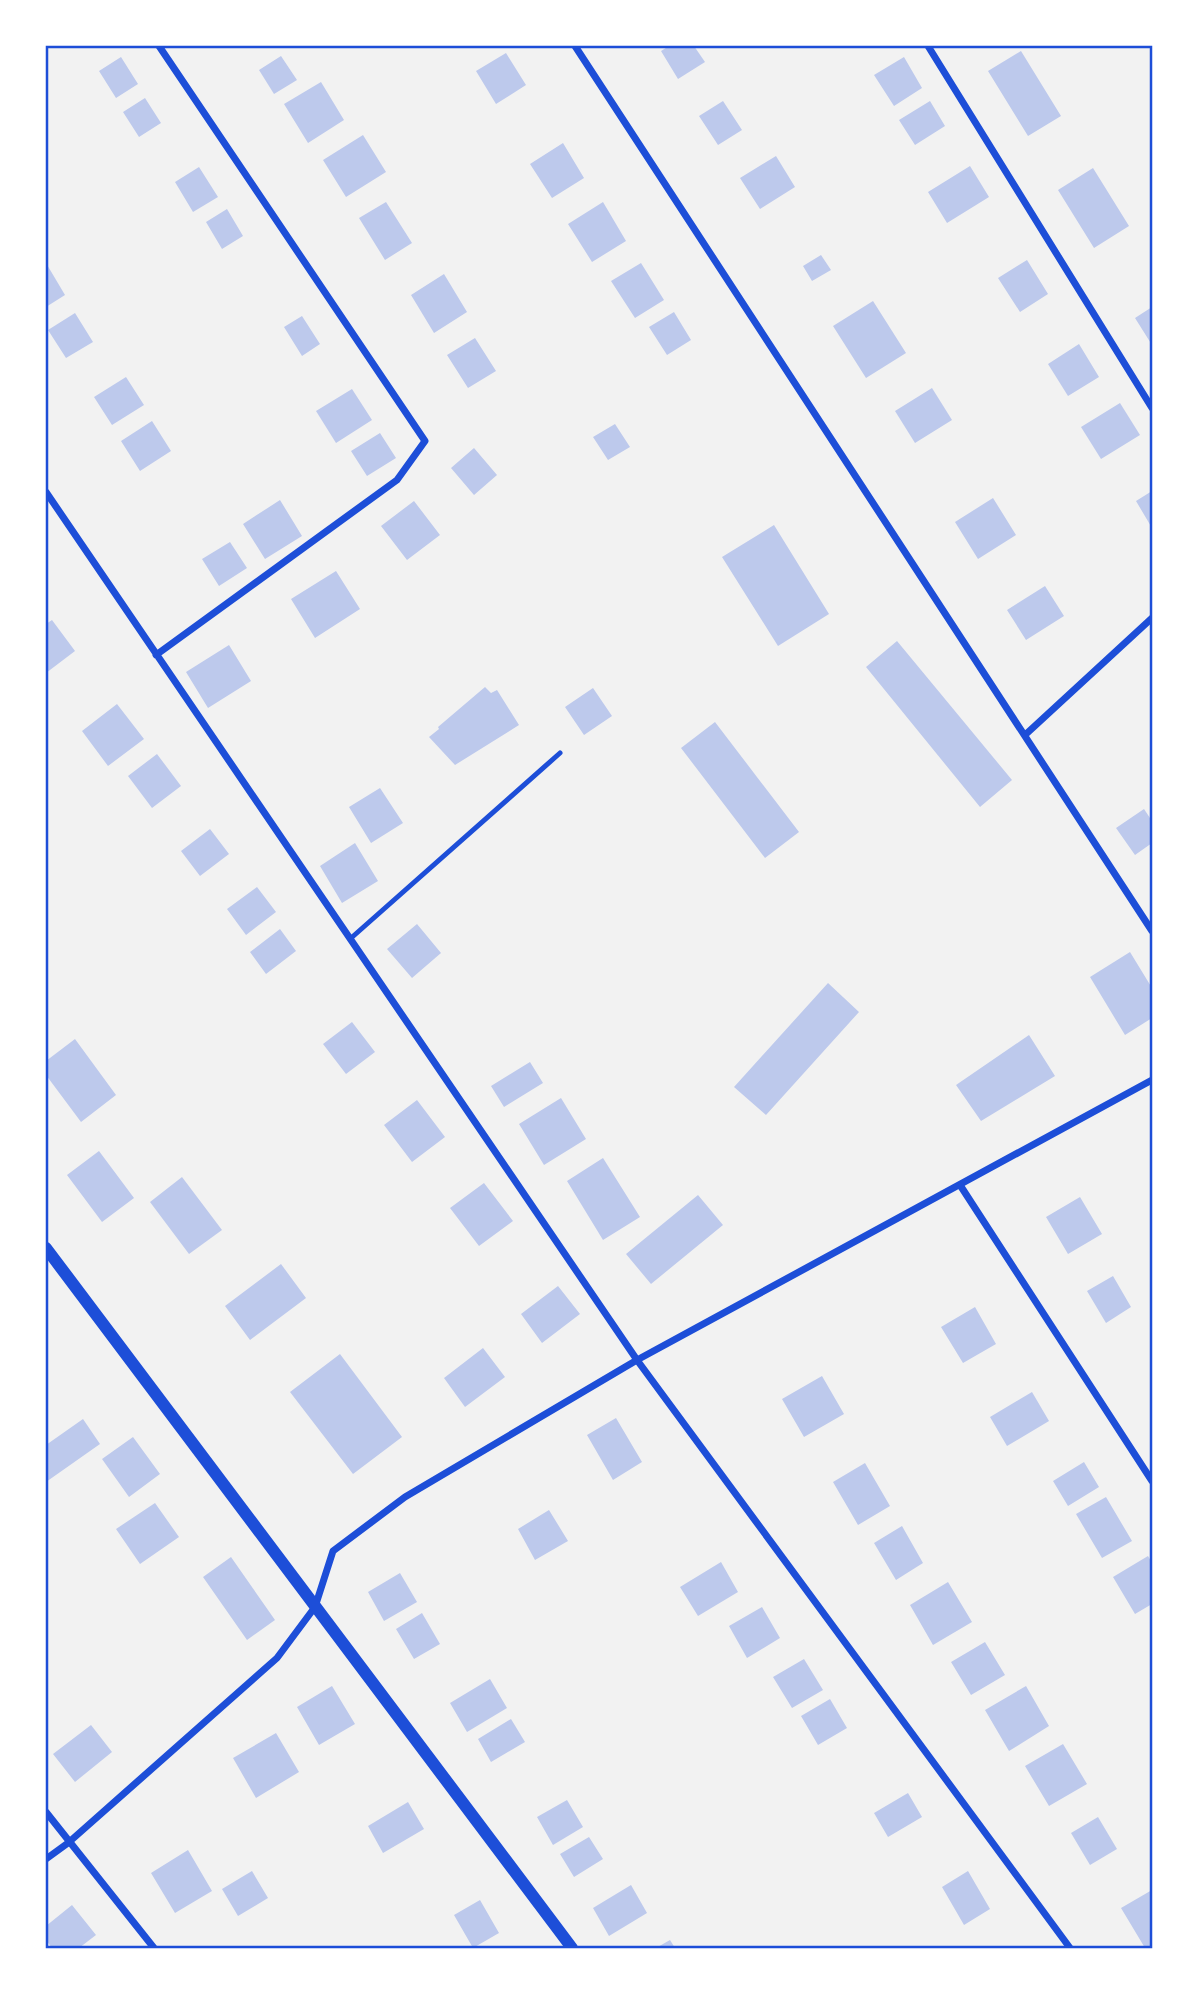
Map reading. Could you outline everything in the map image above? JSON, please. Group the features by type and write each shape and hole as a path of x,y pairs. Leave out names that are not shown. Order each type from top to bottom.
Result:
{"street":[{"path":"156,655 397,480 425,441 159,46"},
{"path":"575,46 1153,931"},
{"path":"929,46 1153,408"},
{"path":"46,492 637,1360 1070,1948"},
{"path":"1025,735 1153,618"},
{"path":"46,1859 68,1843 277,1658 315,1607 333,1551 405,1497 637,1360 1153,1080"},
{"path":"960,1185 1153,1481"},
{"path":"46,1248 572,1948"},
{"path":"46,1812 68,1843 155,1948"}],"lane":[{"path":"350,939 560,753"}],"building":[{"path":"669,46 694,46 705,62 678,79 661,51"},
{"path":"1021,51 1061,116 1028,136 988,71"},
{"path":"506,53 526,85 496,104 476,71"},
{"path":"281,56 297,80 274,94 259,70"},
{"path":"121,57 138,84 116,98 99,71"},
{"path":"904,57 922,88 894,106 874,75"},
{"path":"321,82 344,120 308,143 284,104"},
{"path":"145,98 161,123 139,137 123,112"},
{"path":"723,101 742,130 718,145 699,116"},
{"path":"930,101 945,126 915,145 899,120"},
{"path":"363,135 386,172 346,197 323,160"},
{"path":"563,143 584,178 552,198 530,164"},
{"path":"776,156 795,187 760,209 740,178"},
{"path":"970,166 989,197 947,223 928,192"},
{"path":"199,167 218,197 193,212 175,182"},
{"path":"1093,168 1129,226 1094,248 1058,190"},
{"path":"386,202 412,243 385,260 359,218"},
{"path":"603,202 626,241 592,262 568,224"},
{"path":"227,209 243,236 222,249 206,222"},
{"path":"821,255 831,270 812,281 803,266"},
{"path":"1027,260 1048,294 1020,312 998,278"},
{"path":"46,263 65,295 46,307"},
{"path":"641,263 664,300 635,318 611,281"},
{"path":"444,274 467,312 434,333 411,295"},
{"path":"873,301 906,353 866,378 833,326"},
{"path":"1152,307 1152,345 1135,318"},
{"path":"674,312 691,340 667,355 649,327"},
{"path":"75,313 93,342 66,358 48,330"},
{"path":"302,316 320,344 302,356 284,327"},
{"path":"475,338 496,371 468,388 447,355"},
{"path":"1079,344 1099,377 1068,396 1048,364"},
{"path":"126,377 144,405 112,425 94,397"},
{"path":"932,388 952,420 915,443 895,411"},
{"path":"352,389 372,420 336,443 316,411"},
{"path":"1120,403 1140,435 1101,459 1081,427"},
{"path":"152,421 171,451 140,471 121,441"},
{"path":"615,424 630,447 608,460 593,437"},
{"path":"380,433 396,458 367,476 351,451"},
{"path":"474,448 497,475 474,495 451,468"},
{"path":"1152,491 1152,528 1136,501"},
{"path":"993,498 1016,535 978,559 955,522"},
{"path":"280,500 302,536 265,559 243,524"},
{"path":"414,501 440,535 407,560 381,526"},
{"path":"774,525 829,614 778,646 722,557"},
{"path":"230,542 247,568 219,586 202,559"},
{"path":"336,571 360,609 315,638 291,599"},
{"path":"1045,586 1064,616 1026,640 1007,610"},
{"path":"52,620 75,651 46,673 46,624"},
{"path":"897,641 1012,780 980,807 866,667"},
{"path":"229,645 251,681 208,708 186,672"},
{"path":"485,687 491,693 497,690 519,725 455,765 429,737"},
{"path":"593,688 612,716 584,735 565,707"},
{"path":"117,704 144,739 108,766 82,731"},
{"path":"715,722 799,832 765,858 681,748"},
{"path":"157,754 181,786 152,808 128,776"},
{"path":"380,788 403,823 371,843 349,807"},
{"path":"1144,809 1152,821 1152,843 1135,855 1116,828"},
{"path":"210,829 229,854 200,876 181,851"},
{"path":"355,843 378,881 342,903 320,866"},
{"path":"257,887 276,912 246,935 227,909"},
{"path":"417,924 441,953 412,978 387,949"},
{"path":"280,929 296,951 266,974 250,952"},
{"path":"1130,952 1152,988 1152,1018 1125,1035 1090,977"},
{"path":"828,983 859,1012 766,1115 734,1087"},
{"path":"352,1022 375,1052 346,1074 323,1044"},
{"path":"1029,1035 1055,1076 981,1121 956,1085"},
{"path":"75,1039 116,1095 81,1122 46,1075 46,1061"},
{"path":"530,1062 543,1083 504,1107 491,1086"},
{"path":"561,1098 586,1139 544,1165 519,1124"},
{"path":"417,1100 445,1137 412,1162 384,1125"},
{"path":"99,1151 134,1198 102,1222 67,1175"},
{"path":"603,1158 640,1217 603,1240 567,1181"},
{"path":"182,1177 222,1230 189,1254 150,1202"},
{"path":"484,1183 513,1221 479,1246 450,1208"},
{"path":"698,1195 723,1225 651,1284 626,1254"},
{"path":"1080,1197 1102,1234 1068,1254 1046,1217"},
{"path":"281,1264 306,1298 250,1340 225,1306"},
{"path":"1113,1276 1131,1307 1106,1323 1087,1291"},
{"path":"558,1286 580,1314 542,1343 521,1314"},
{"path":"975,1307 996,1344 963,1363 941,1327"},
{"path":"483,1348 505,1377 465,1407 444,1378"},
{"path":"340,1354 402,1437 353,1474 290,1392"},
{"path":"822,1376 844,1414 804,1437 782,1399"},
{"path":"1032,1392 1049,1421 1007,1446 990,1417"},
{"path":"616,1418 642,1462 613,1480 587,1435"},
{"path":"83,1419 100,1444 46,1482 46,1445"},
{"path":"133,1437 160,1474 129,1497 102,1459"},
{"path":"1084,1462 1099,1487 1068,1506 1053,1481"},
{"path":"865,1463 890,1506 858,1525 833,1482"},
{"path":"1106,1497 1132,1541 1102,1558 1076,1514"},
{"path":"155,1503 179,1537 140,1564 116,1529"},
{"path":"549,1510 568,1541 535,1560 518,1529"},
{"path":"902,1526 923,1563 896,1580 874,1543"},
{"path":"1148,1556 1152,1563 1152,1604 1135,1614 1113,1577"},
{"path":"231,1557 275,1620 247,1640 203,1577"},
{"path":"721,1562 738,1592 698,1616 680,1587"},
{"path":"400,1573 417,1602 384,1621 368,1592"},
{"path":"948,1582 972,1622 933,1645 910,1605"},
{"path":"762,1607 780,1638 747,1658 729,1626"},
{"path":"422,1613 440,1644 414,1659 396,1629"},
{"path":"985,1642 1005,1675 971,1695 951,1662"},
{"path":"804,1659 823,1690 792,1708 773,1677"},
{"path":"490,1679 507,1708 467,1732 450,1703"},
{"path":"332,1686 355,1724 319,1745 297,1707"},
{"path":"1026,1686 1049,1726 1009,1751 985,1710"},
{"path":"830,1699 847,1728 818,1745 801,1716"},
{"path":"511,1719 525,1742 491,1762 478,1739"},
{"path":"91,1725 112,1752 75,1782 53,1754"},
{"path":"276,1733 299,1772 256,1798 233,1758"},
{"path":"1063,1744 1087,1784 1049,1806 1025,1766"},
{"path":"908,1793 922,1817 888,1837 874,1813"},
{"path":"567,1800 583,1827 553,1845 537,1817"},
{"path":"408,1802 424,1829 383,1853 368,1826"},
{"path":"1098,1817 1117,1849 1090,1865 1071,1833"},
{"path":"589,1837 603,1859 574,1877 560,1854"},
{"path":"188,1850 212,1891 175,1913 151,1873"},
{"path":"252,1871 268,1898 238,1916 222,1889"},
{"path":"968,1871 990,1909 964,1925 942,1887"},
{"path":"631,1885 647,1913 609,1936 593,1908"},
{"path":"1152,1890 1152,1948 1145,1948 1121,1908"},
{"path":"480,1900 499,1933 473,1948 454,1915"},
{"path":"72,1905 96,1935 79,1948 52,1948 46,1940 46,1926"},
{"path":"670,1940 675,1948 656,1948"}]}
